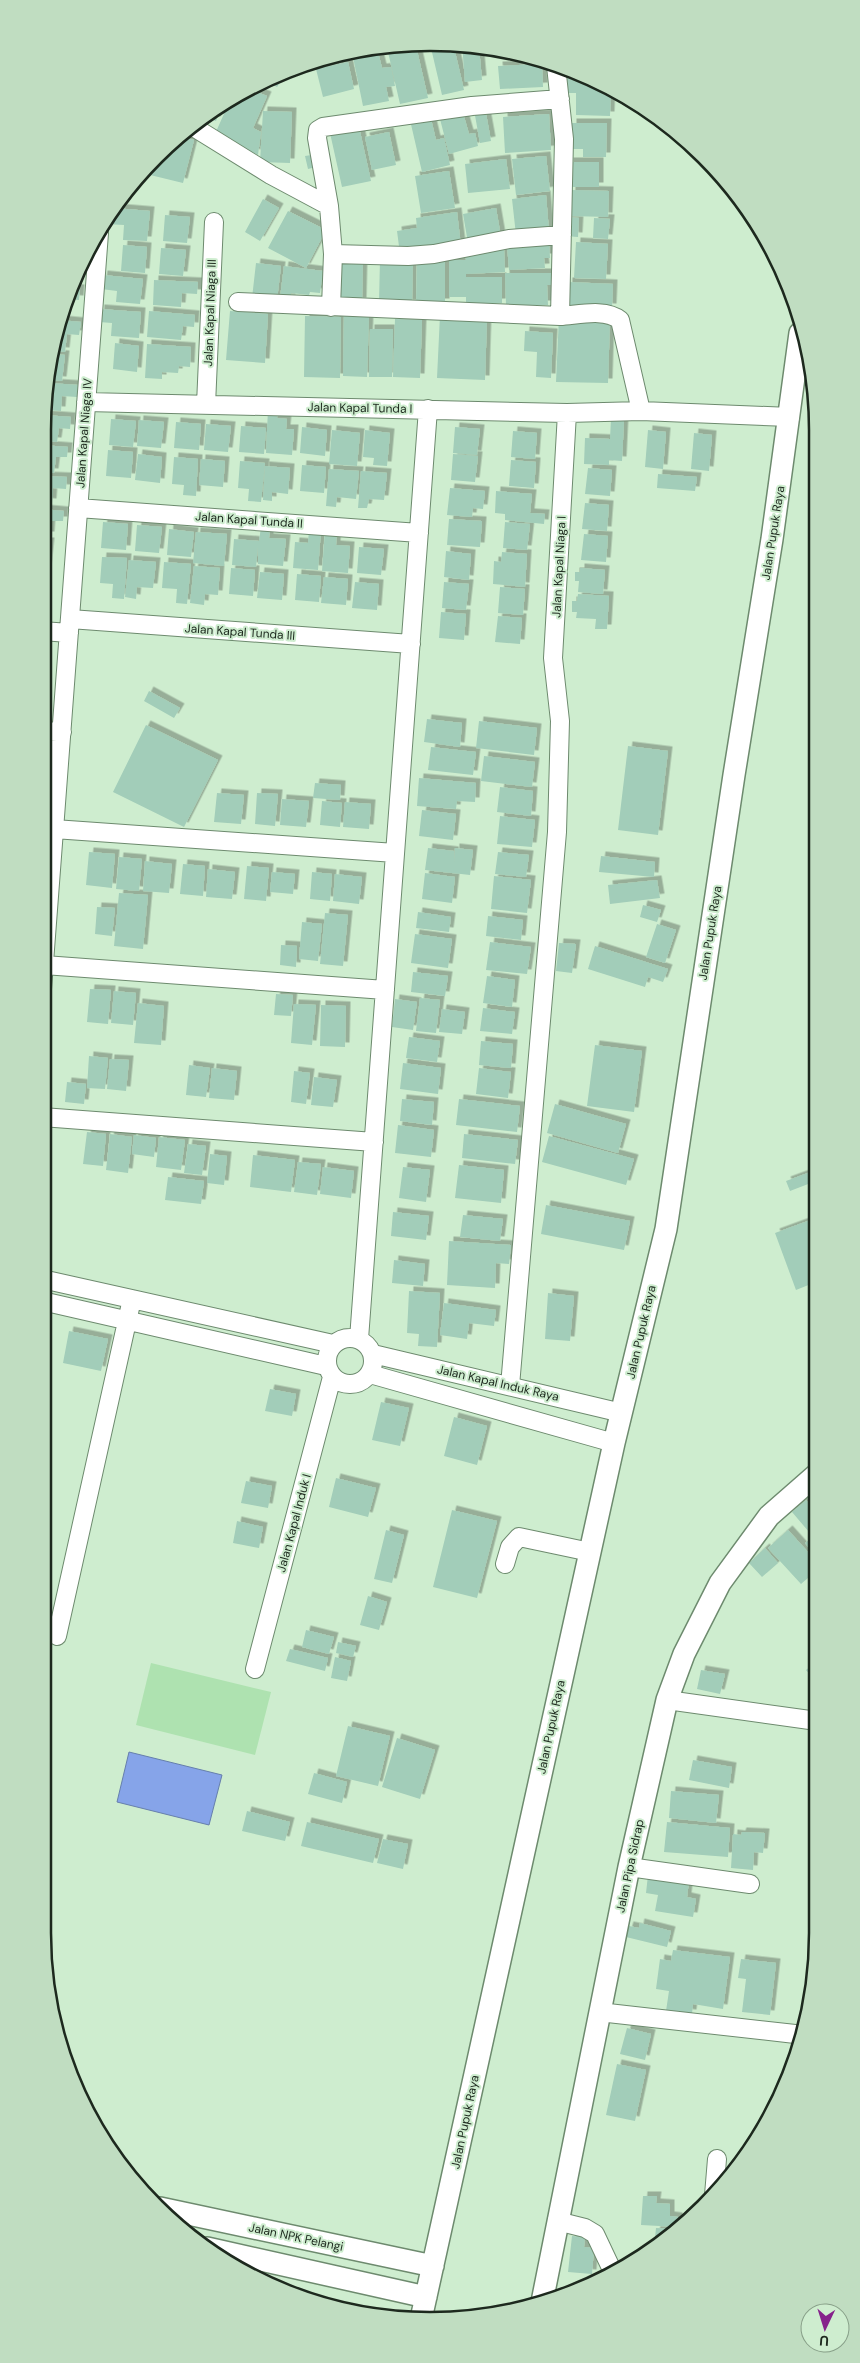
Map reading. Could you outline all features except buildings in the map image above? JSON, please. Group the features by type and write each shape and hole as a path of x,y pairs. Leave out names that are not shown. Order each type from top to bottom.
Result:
{"street":[{"path":"557,73 564,139 560,316"},
{"path":"331,307 333,254 329,206 317,138 318,130 472,106 560,99"},
{"path":"199,130 271,176 329,206"},
{"name":"Jalan Kapal Niaga III","path":"206,405 214,222"},
{"path":"333,254 408,256 434,254 509,239 562,235"},
{"name":"Jalan Kapal Niaga IV","path":"51,869 98,248"},
{"path":"238,302 560,316 601,314 615,316 620,320 638,411"},
{"name":"Jalan Pupuk Raya","path":"425,2310 433,2266 614,1443 666,1229 790,417 799,345"},
{"name":"Jalan Kapal Tunda I","path":"86,402 428,409 567,414 638,411 790,417"},
{"path":"359,1338 428,409"},
{"name":"Jalan Kapal Niaga I","path":"510,1386 556,832 560,721 553,658 567,414"},
{"name":"Jalan Kapal Tunda II","path":"78,508 419,533"},
{"name":"Jalan Kapal Tunda III","path":"51,629 69,626 411,644"},
{"path":"51,731 62,732"},
{"path":"54,828 395,853"},
{"path":"51,966 385,990"},
{"path":"51,1119 374,1142"},
{"path":"51,1281 333,1344 345,1337 359,1338 368,1345 373,1354 370,1374 362,1382 352,1385 341,1383 329,1371 127,1320 51,1303"},
{"path":"57,1636 132,1299"},
{"path":"329,1371 333,1344"},
{"name":"Jalan Kapal Induk Raya","path":"373,1354 622,1413"},
{"name":"Jalan Kapal Induk I","path":"255,1669 329,1371"},
{"name":"Jalan Kapal Induk Raya","path":"370,1374 614,1443"},
{"name":"Jalan Pipa Sidrap","path":"543,2295 629,1867 667,1700 684,1654 720,1583 769,1516 809,1480"},
{"path":"505,1564 510,1547 519,1537 590,1552"},
{"path":"667,1700 809,1720"},
{"path":"629,1867 750,1884"},
{"path":"599,2012 795,2033"},
{"path":"715,2183 717,2159"},
{"name":"Jalan NPK Pelangi","path":"172,2211 433,2266"},
{"path":"557,2221 585,2228 595,2234 610,2266"},
{"path":"231,2255 425,2310"}],"green space":[{"path":"151,1663 271,1692 255,1755 136,1725"}],"water":[{"path":"129,1752 222,1775 209,1825 117,1802"}]}
